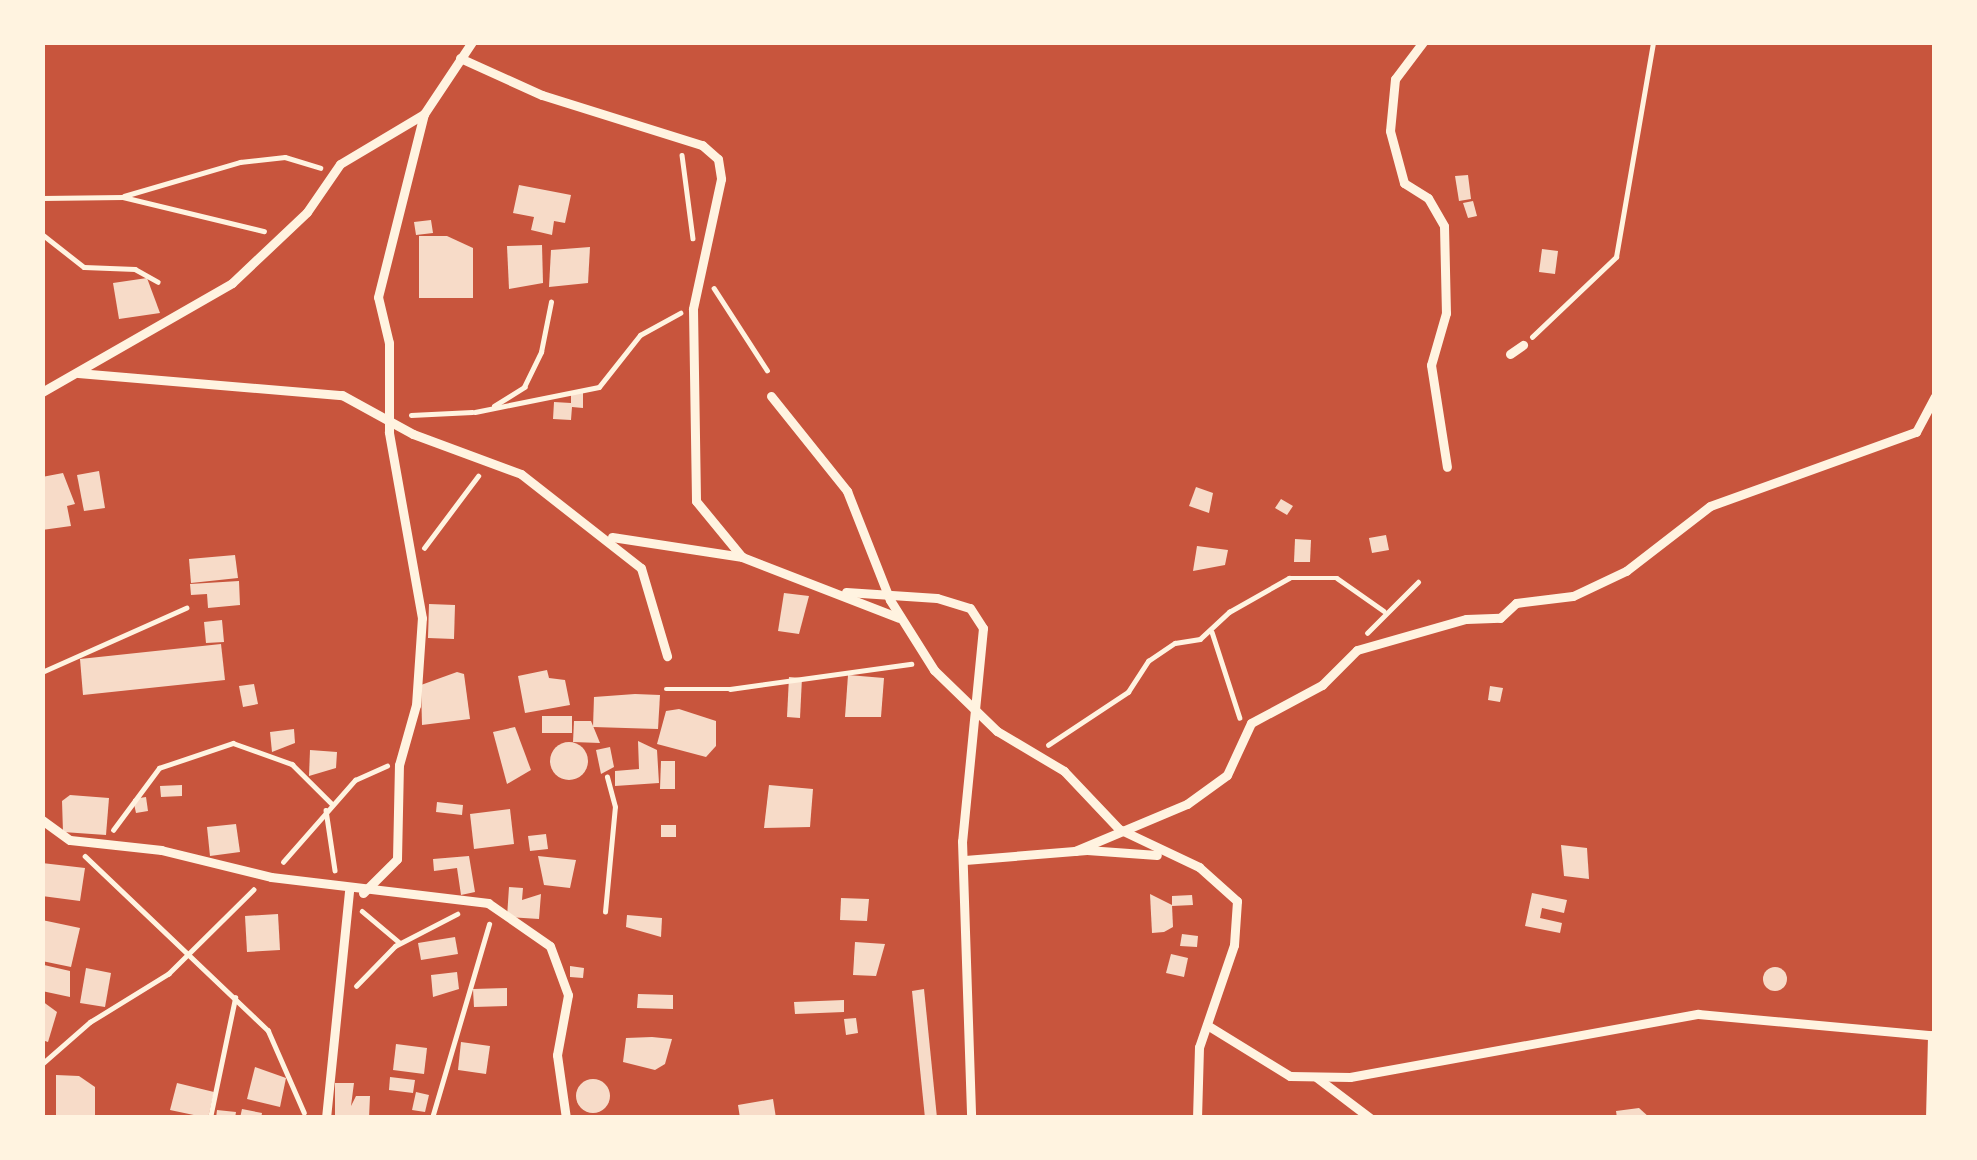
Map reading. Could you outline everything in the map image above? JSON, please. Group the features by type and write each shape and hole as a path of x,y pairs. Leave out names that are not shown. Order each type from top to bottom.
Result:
{"street":[{"path":"363,893 397,859 399,765 416,705 422,618 389,419 389,344 378,297 424,114 472,42"},
{"path":"1423,42 1395,79 1390,131 1403,182 1428,198 1444,226 1446,313 1431,365 1447,466"},
{"path":"460,58 542,95 702,146 718,159 721,178 692,310 696,501 742,557"},
{"path":"42,392 78,373 134,332 221,291 282,238 329,175 424,114"},
{"path":"1510,354 1523,345"},
{"path":"78,373 342,395 521,474 641,568 667,656"},
{"path":"42,381 63,381"},
{"path":"771,396 847,491 889,597 928,662 974,708 1032,754 1064,771 1119,830 1221,881 1237,901 1234,945 1207,1025 1197,1118"},
{"path":"1075,851 1186,804 1227,775 1243,737 1265,712 1322,685 1358,650 1500,618 1516,603 1574,596 1626,571 1710,506 1916,432 1935,397"},
{"path":"603,535 742,557 846,592 899,618"},
{"path":"846,592 970,608 983,628 965,860 971,1118"},
{"path":"42,820 70,839 343,890 470,901 495,908 550,946 568,995 557,1055 566,1118"},
{"path":"965,860 1075,851 1169,856"},
{"path":"326,1118 343,890"},
{"path":"1207,1025 1290,1076 1316,1077 1699,1014 1933,1035 1930,1118"},
{"path":"1316,1077 1370,1118"}],"lane":[{"path":"42,672 186,608"}],"path":[{"path":"1523,345 1616,257 1653,42"},
{"path":"123,197 196,169 285,157 329,175"},
{"path":"42,198 123,197 282,238"},
{"path":"42,234 84,267 135,269 158,282"},
{"path":"475,412 524,387 541,352 551,302"},
{"path":"389,419 475,412 599,386 640,335 692,310"},
{"path":"414,576 426,542 487,460"},
{"path":"1032,754 1128,692 1148,662 1170,646 1212,632 1256,594 1315,573 1337,578 1384,611"},
{"path":"1358,650 1384,611 1418,582"},
{"path":"1212,632 1243,737"},
{"path":"666,689 730,689 928,662"},
{"path":"105,842 144,782 209,746 262,750 292,764 332,804"},
{"path":"42,1064 140,986 162,979 271,877 326,810 368,772 399,765"},
{"path":"605,912 615,807 608,777"},
{"path":"326,810 343,890"},
{"path":"70,839 268,1030 304,1112"},
{"path":"338,1001 400,943 441,928 470,901"},
{"path":"357,908 400,943"},
{"path":"432,1118 495,908"},
{"path":"210,1118 235,998"}],"building":[{"path":"1468,175 1471,199 1459,201 1455,176"},
{"path":"519,185 571,195 565,223 554,221 552,235 531,230 534,217 513,213"},
{"path":"1473,201 1477,216 1468,218 1463,203"},
{"path":"431,220 433,233 416,235 414,222"},
{"path":"419,236 447,236 473,248 473,298 419,298"},
{"path":"542,245 543,283 509,289 507,246"},
{"path":"590,247 588,283 549,287 551,250"},
{"path":"1542,249 1558,251 1555,274 1539,272"},
{"path":"147,278 160,313 119,319 113,283"},
{"path":"571,392 583,392 583,408 572,407 571,420 553,419 554,402 571,403"},
{"path":"99,471 105,508 84,511 77,475"},
{"path":"63,473 75,504 67,506 71,526 42,530 42,477"},
{"path":"1196,487 1213,493 1209,513 1189,506"},
{"path":"1281,499 1293,506 1287,515 1275,508"},
{"path":"1386,535 1389,550 1372,553 1369,538"},
{"path":"1295,539 1311,540 1310,562 1294,562"},
{"path":"1197,546 1228,550 1225,565 1193,571"},
{"path":"235,555 238,578 191,583 189,559"},
{"path":"239,581 240,605 208,608 207,594 191,595 190,584"},
{"path":"784,593 809,596 799,634 778,631"},
{"path":"429,604 455,605 454,639 428,638"},
{"path":"222,620 224,642 206,643 204,622"},
{"path":"221,644 225,680 83,695 80,659"},
{"path":"547,670 549,678 565,680 570,705 525,713 518,676"},
{"path":"457,672 464,674 470,719 422,725 421,685"},
{"path":"848,675 884,678 881,717 845,717"},
{"path":"789,677 802,678 800,718 787,717"},
{"path":"254,684 258,704 243,707 239,686"},
{"path":"1490,686 1503,688 1500,702 1488,700"},
{"path":"660,695 658,729 593,727 594,697"},
{"path":"679,709 716,721 716,746 706,757 657,744 666,711"},
{"path":"542,716 572,716 572,733 542,733"},
{"path":"574,721 591,721 600,743 573,742"},
{"path":"515,727 531,770 507,784 493,732"},
{"path":"294,729 295,743 272,752 270,732"},
{"path":"638,741 657,750 659,783 615,786 615,771 639,769"},
{"path":"569,742 582,748 588,761 582,774 569,780 556,774 550,761 556,748"},
{"path":"610,747 614,767 601,774 596,750"},
{"path":"310,750 337,752 336,768 309,776"},
{"path":"661,761 675,761 675,789 660,789"},
{"path":"182,785 182,796 161,797 160,786"},
{"path":"769,785 813,789 810,827 764,828"},
{"path":"70,795 109,798 106,835 63,832 62,801"},
{"path":"146,797 148,811 136,813 133,799"},
{"path":"437,802 463,805 462,815 436,812"},
{"path":"510,809 514,844 474,849 470,814"},
{"path":"236,824 240,852 210,856 207,827"},
{"path":"661,825 676,825 676,837 661,837"},
{"path":"546,834 548,849 530,851 528,836"},
{"path":"1561,845 1587,848 1589,879 1564,876"},
{"path":"469,856 475,892 461,895 457,868 434,871 433,859"},
{"path":"538,856 576,860 570,888 544,885"},
{"path":"42,863 85,868 80,901 42,896"},
{"path":"509,887 523,888 522,900 541,894 539,919 507,917"},
{"path":"1532,893 1567,900 1564,913 1542,908 1540,918 1562,923 1560,933 1525,926"},
{"path":"1150,894 1172,905 1173,927 1164,932 1152,933"},
{"path":"1192,895 1193,905 1172,906 1172,896"},
{"path":"841,898 869,899 867,921 840,920"},
{"path":"278,914 280,950 247,952 245,916"},
{"path":"627,915 662,918 661,937 626,927"},
{"path":"42,920 80,928 71,967 42,961"},
{"path":"1182,934 1198,936 1197,947 1180,946"},
{"path":"455,937 458,954 421,960 418,943"},
{"path":"855,942 885,944 876,976 853,975"},
{"path":"1171,954 1188,958 1184,977 1166,973"},
{"path":"44,965 70,971 70,997 42,991"},
{"path":"570,966 584,968 583,978 570,977"},
{"path":"1775,967 1787,979 1775,991 1763,979"},
{"path":"86,968 111,973 105,1007 80,1003"},
{"path":"457,972 459,989 433,997 431,975"},
{"path":"507,988 507,1006 474,1007 473,989"},
{"path":"924,989 937,1118 925,1118 912,991"},
{"path":"638,994 673,995 673,1009 637,1008"},
{"path":"844,1000 844,1012 795,1014 794,1002"},
{"path":"42,1001 57,1012 48,1042 42,1040"},
{"path":"856,1018 858,1033 846,1035 844,1019"},
{"path":"626,1038 672,1039 665,1064 655,1070 623,1062"},
{"path":"461,1042 490,1046 486,1074 458,1070"},
{"path":"396,1044 427,1048 424,1074 393,1070"},
{"path":"255,1067 286,1078 280,1107 247,1099"},
{"path":"56,1075 79,1076 95,1087 95,1118 56,1118"},
{"path":"390,1077 415,1080 413,1093 389,1090"},
{"path":"593,1079 605,1084 610,1096 605,1108 593,1113 581,1108 576,1096 581,1084"},
{"path":"177,1083 214,1092 208,1118 170,1110"},
{"path":"335,1083 354,1083 351,1106 356,1096 370,1096 369,1118 335,1118"},
{"path":"416,1092 429,1095 425,1112 412,1110"},
{"path":"773,1099 776,1118 740,1118 738,1105"},
{"path":"1639,1108 1650,1118 1617,1118 1616,1111"},
{"path":"242,1109 262,1113 261,1118 240,1118"},
{"path":"217,1110 236,1112 235,1118 216,1118"}]}
